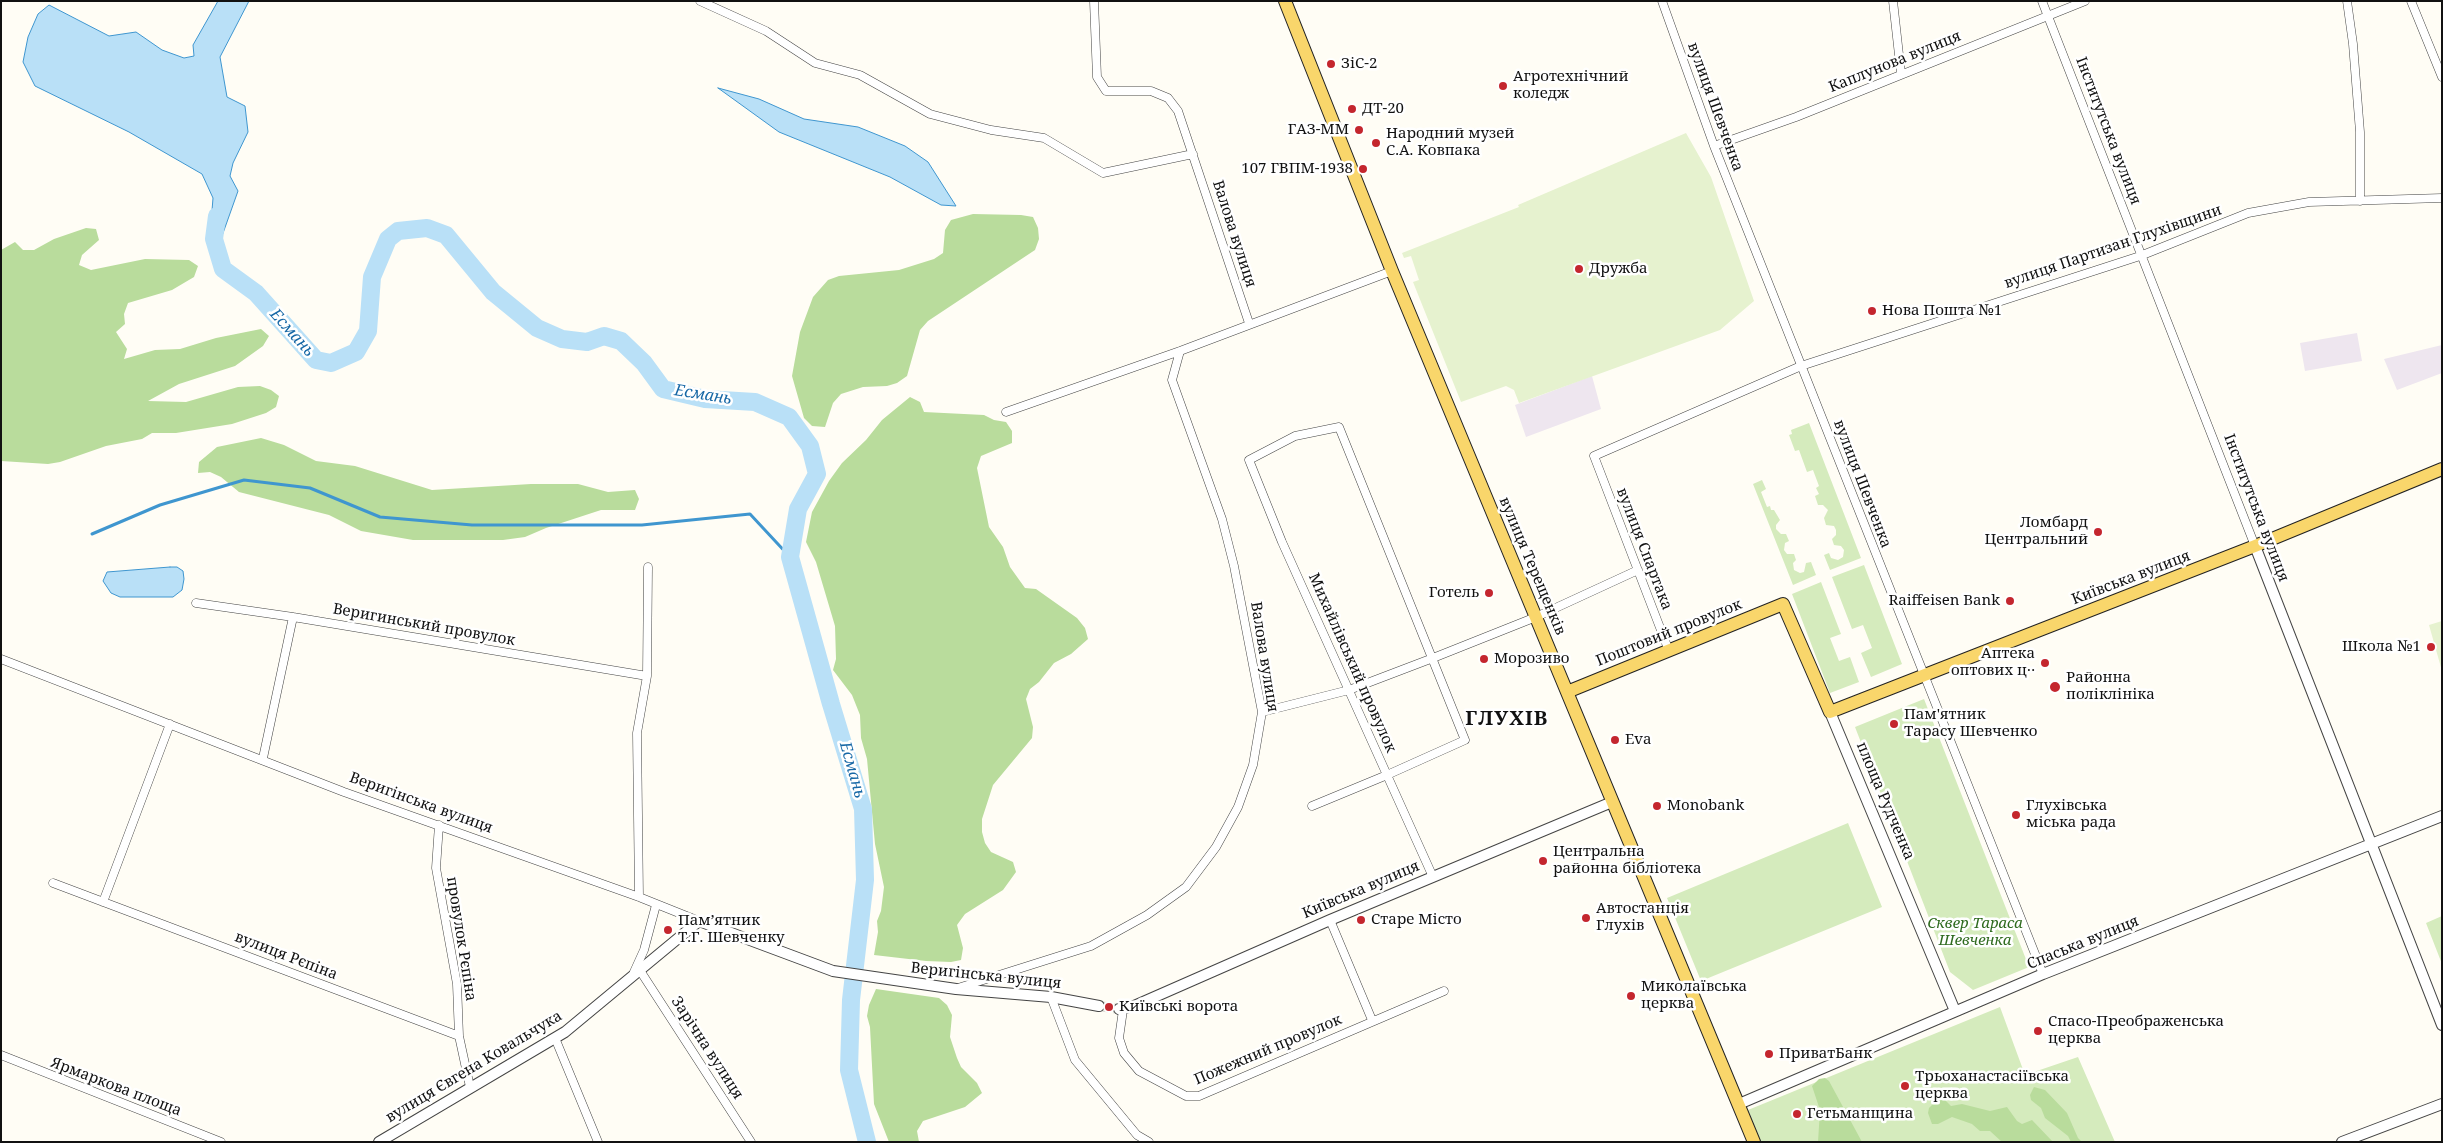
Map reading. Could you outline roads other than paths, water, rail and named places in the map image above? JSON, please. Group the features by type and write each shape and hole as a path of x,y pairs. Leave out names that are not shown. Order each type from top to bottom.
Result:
{"main road":[{"name":"вулиця Терещенків","path":"1285,1 1392,271 1754,1142"},
{"name":"Київська вулиця","path":"1830,712 2255,546 2442,469"},
{"name":"Поштовий провулок","path":"1567,692 1783,604"},
{"name":"площа Рудченка","path":"1783,604 1830,712"}],"street":[{"path":"700,1 766,31 815,63 860,75 930,114 991,130 1044,138 1103,173 1193,154"},
{"name":"Валова вулиця","path":"1094,1 1097,77 1106,91 1151,91 1168,98 1178,111 1249,323"},
{"name":"вулиця Шевченка","path":"1662,1 1714,146 2043,974"},
{"path":"1893,1 1901,73"},
{"name":"Інститутська вулиця","path":"2042,1 2442,1025"},
{"name":"Каплунова вулиця","path":"1714,146 1796,117 1901,73 2085,1"},
{"path":"2347,1 2353,44 2360,132 2360,201"},
{"path":"2412,1 2442,76"},
{"name":"вулиця Партизан Глухівщини","path":"1594,456 1801,366 2140,256 2248,213 2309,202 2442,198"},
{"path":"1006,412 1392,271"},
{"name":"Валова вулиця","path":"956,989 1091,946 1147,915 1186,887 1216,848 1238,807 1253,765 1262,712 1234,566 1222,519 1172,380 1180,350"},
{"name":"Михайлівський провулок","path":"1433,658 1339,427 1294,436 1249,460 1282,542 1433,877"},
{"name":"вулиця Спартака","path":"1594,456 1669,651"},
{"path":"639,897 637,734 647,676 648,567"},
{"path":"1262,712 1349,690 1536,617 1638,570"},
{"name":"Веригинський провулок","path":"196,603 293,617 647,676"},
{"path":"263,758 293,617"},
{"path":"1312,806 1465,740 1433,658"},
{"name":"Веригінська вулиця","path":"2,662 263,758 344,792 639,897 832,971 956,989 1050,997 1099,1006"},
{"name":"площа Рудченка","path":"1830,712 1955,1011"},
{"path":"103,902 170,724"},
{"name":"Київська вулиця","path":"1121,1009 1612,802"},
{"name":"Спаська вулиця","path":"1739,1104 2043,974 2442,816"},
{"name":"провулок Рєпіна","path":"439,825 436,868 457,984 459,1036 470,1087"},
{"name":"вулиця Рєпіна","path":"53,883 459,1036"},
{"path":"636,972 656,905"},
{"path":"1330,920 1372,1020"},
{"name":"вулиця Євгена Ковальчука","path":"379,1142 556,1038 699,921"},
{"name":"Зарічна вулиця","path":"636,972 752,1142"},
{"name":"Пожежний провулок","path":"1121,1009 1119,1038 1124,1053 1138,1071 1186,1096 1199,1096 1372,1020 1444,991"},
{"path":"1050,997 1075,1060 1137,1135 1149,1142"},
{"path":"556,1038 598,1142"},
{"name":"Ярмаркова площа","path":"1,1055 221,1142"},
{"path":"2342,1142 2442,1104"}],"water":[{"path":"218,1 249,1 220,57 227,97 245,106 248,132 233,163 230,176 238,191 222,236 214,239 211,223 213,198 202,174 129,132 35,86 23,62 28,37 38,14 49,5 109,36 136,32 162,50 184,58 194,56 193,45"},
{"path":"718,88 759,99 804,119 858,127 905,146 928,162 956,206 941,205 890,177 779,132"},
{"path":"177,567 183,571 184,579 182,590 173,597 120,597 111,593 103,581 107,572"}],"waterway":[{"name":"Есмань","path":"217,216 214,239 223,269 256,293 316,360 331,363 356,352 368,331 372,277 388,239 398,231 427,228 446,235 493,292 537,328 562,339 587,342 604,336 621,341 644,363 663,389 705,399 755,402 789,417 810,446 817,474 798,509 790,557 831,704 863,809 865,880 851,1000 849,1070 867,1142"},
{"path":"92,534 160,505 244,480 310,488 380,517 472,525 642,525 750,514 790,557"}],"tunnel":[{"path":"1099,1006 1119,1009"}],"place":[{"name":"ЗіС-2","path":"1331,64"},
{"name":"Агротехнічний коледж","path":"1503,86"},
{"name":"ДТ-20","path":"1352,109"},
{"name":"ГАЗ-ММ","path":"1359,130"},
{"name":"Народний музей С.А. Ковпака","path":"1376,143"},
{"name":"107 ГВПМ-1938","path":"1363,169"},
{"name":"Дружба","path":"1579,269"},
{"name":"Нова Пошта №1","path":"1872,311"},
{"name":"Ломбард Центральний","path":"2098,532"},
{"name":"Готель","path":"1489,593"},
{"name":"Raiffeisen Bank","path":"2010,601"},
{"name":"Школа №1","path":"2431,647"},
{"name":"Морозиво","path":"1484,659"},
{"name":"Аптека оптових ц‥","path":"2045,663"},
{"name":"Районна поліклініка","path":"2055,687"},
{"name":"Пам'ятник Тарасу Шевченко","path":"1894,724"},
{"name":"Eva","path":"1615,740"},
{"name":"Monobank","path":"1657,806"},
{"name":"Глухівська міська рада","path":"2016,815"},
{"name":"Центральна районна бібліотека","path":"1543,861"},
{"name":"Автостанція Глухів","path":"1586,918"},
{"name":"Старе Місто","path":"1361,920"},
{"name":"Пам’ятник Т.Г. Шевченку","path":"668,930"},
{"name":"Миколаївська церква","path":"1631,996"},
{"name":"Київські ворота","path":"1109,1007"},
{"name":"Спасо-Преображенська церква","path":"2038,1031"},
{"name":"ПриватБанк","path":"1769,1054"},
{"name":"Трьоханастасіївська церква","path":"1905,1086"},
{"name":"Гетьманщина","path":"1797,1114"}],"district":[{"name":"ГЛУХІВ","path":"1507,719"}],"park label":[{"name":"Сквер Тараса Шевченка","path":"1975,932"}]}
